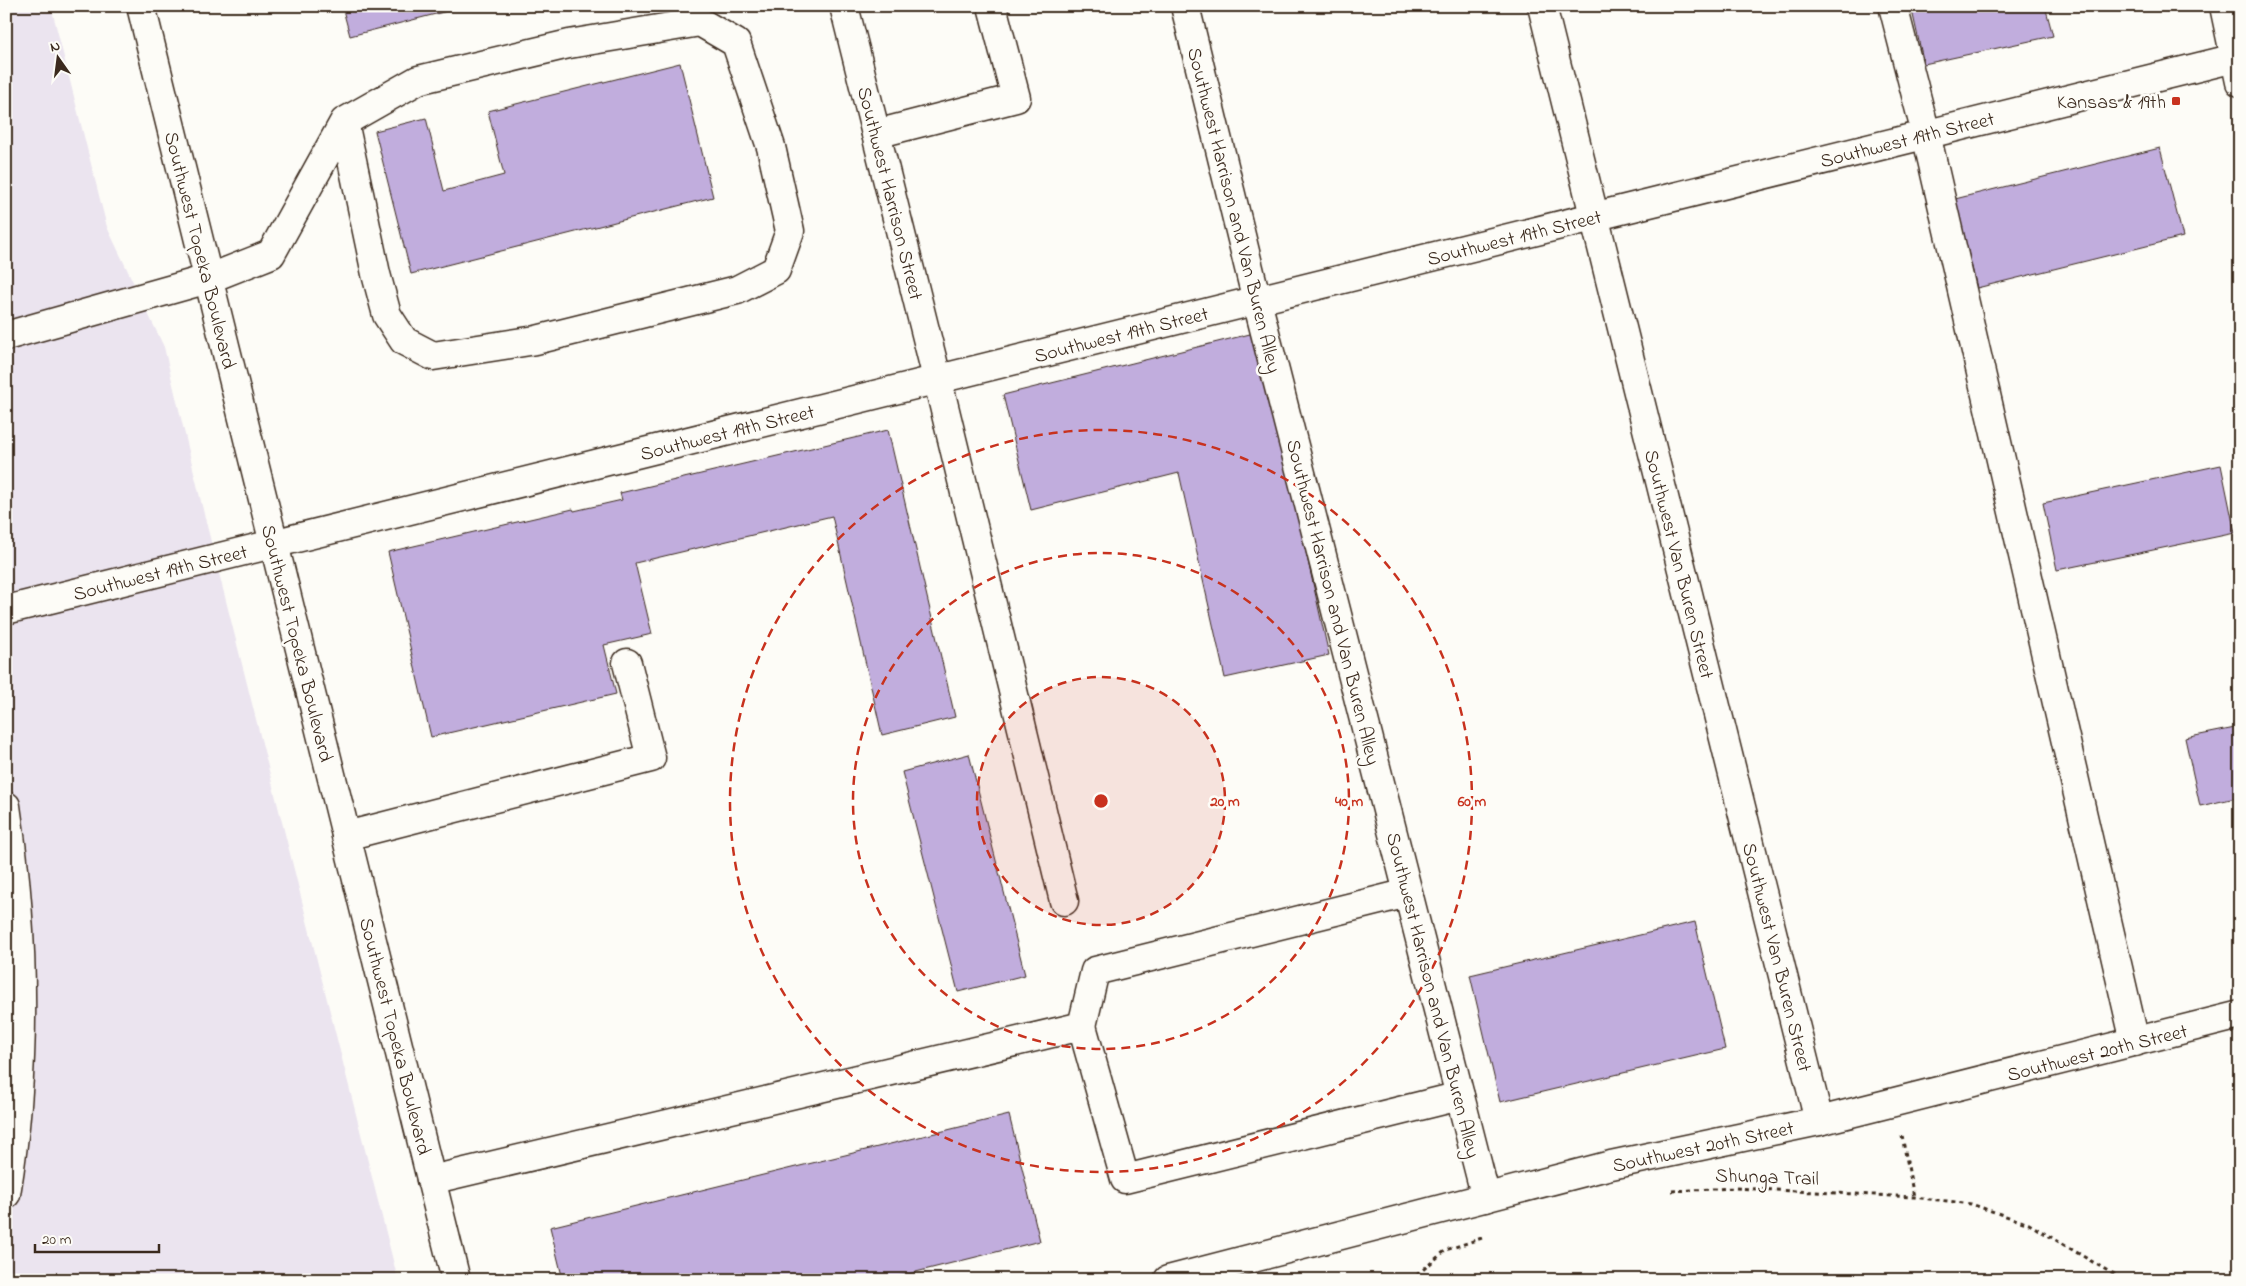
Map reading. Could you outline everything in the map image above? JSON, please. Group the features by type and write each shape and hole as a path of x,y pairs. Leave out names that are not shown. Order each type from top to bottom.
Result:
{"street":[{"name":"Southwest Topeka Boulevard","path":"141,6 456,1280"},
{"name":"Southwest Harrison Street","path":"844,6 938,380 1064,901"},
{"path":"876,134 1016,98 992,6"},
{"name":"Southwest Harrison and Van Buren Alley","path":"1185,6 1257,301 1486,1198"},
{"name":"Southwest Van Buren Street","path":"1542,6 1819,1121"},
{"path":"1894,6 1926,134 2135,1042"},
{"path":"2224,6 2237,70"},
{"path":"6,336 208,280 271,254 344,122 418,80 568,44 700,22 736,43 771,147 790,231 776,270 737,290 536,340 434,356 404,340 387,315 376,274 344,122"},
{"name":"Southwest 19th Street","path":"6,610 1926,134 2237,70"},
{"path":"346,836 651,758 627,663"},
{"path":"6,806 18,918 21,986 15,1122 6,1194"},
{"path":"1408,893 1095,971 1082,1026 1125,1179 1460,1096"},
{"name":"Southwest 20th Street","path":"1168,1280 1611,1165 1819,1121 2240,1015"},
{"path":"431,1180 1082,1026"}],"path":[{"path":"1902,1134 1914,1197"},
{"name":"Shunga Trail","path":"1670,1191 1735,1188 1914,1197 1971,1204 2029,1224 2123,1280"},
{"path":"1411,1280 1446,1250 1491,1235"}],"shaded area":[{"path":"6,6 51,6 107,227 164,347 204,514 398,1280 6,1280"}],"building":[{"path":"342,6 467,6 350,36"},
{"path":"1911,6 2045,6 2053,36 1924,64"},
{"path":"680,63 713,197 411,274 375,131 426,118 444,191 504,175 488,111"},
{"path":"2160,148 2183,237 1977,288 1955,199"},
{"path":"1254,333 1283,449 1329,655 1225,678 1179,473 1031,510 1003,395"},
{"path":"888,430 955,717 882,735 832,516 635,563 652,634 604,645 616,694 431,737 388,552 573,509 574,511 622,500 620,493"},
{"path":"2221,465 2235,533 2057,570 2043,503"},
{"path":"2240,727 2240,797 2200,806 2185,738"},
{"path":"969,754 1025,975 958,992 902,772"},
{"path":"1695,922 1725,1049 1500,1102 1470,975"},
{"path":"1009,1115 1040,1241 884,1280 563,1280 550,1227"}],"place":[{"name":"Kansas & 19th","path":"2176,101"}]}
